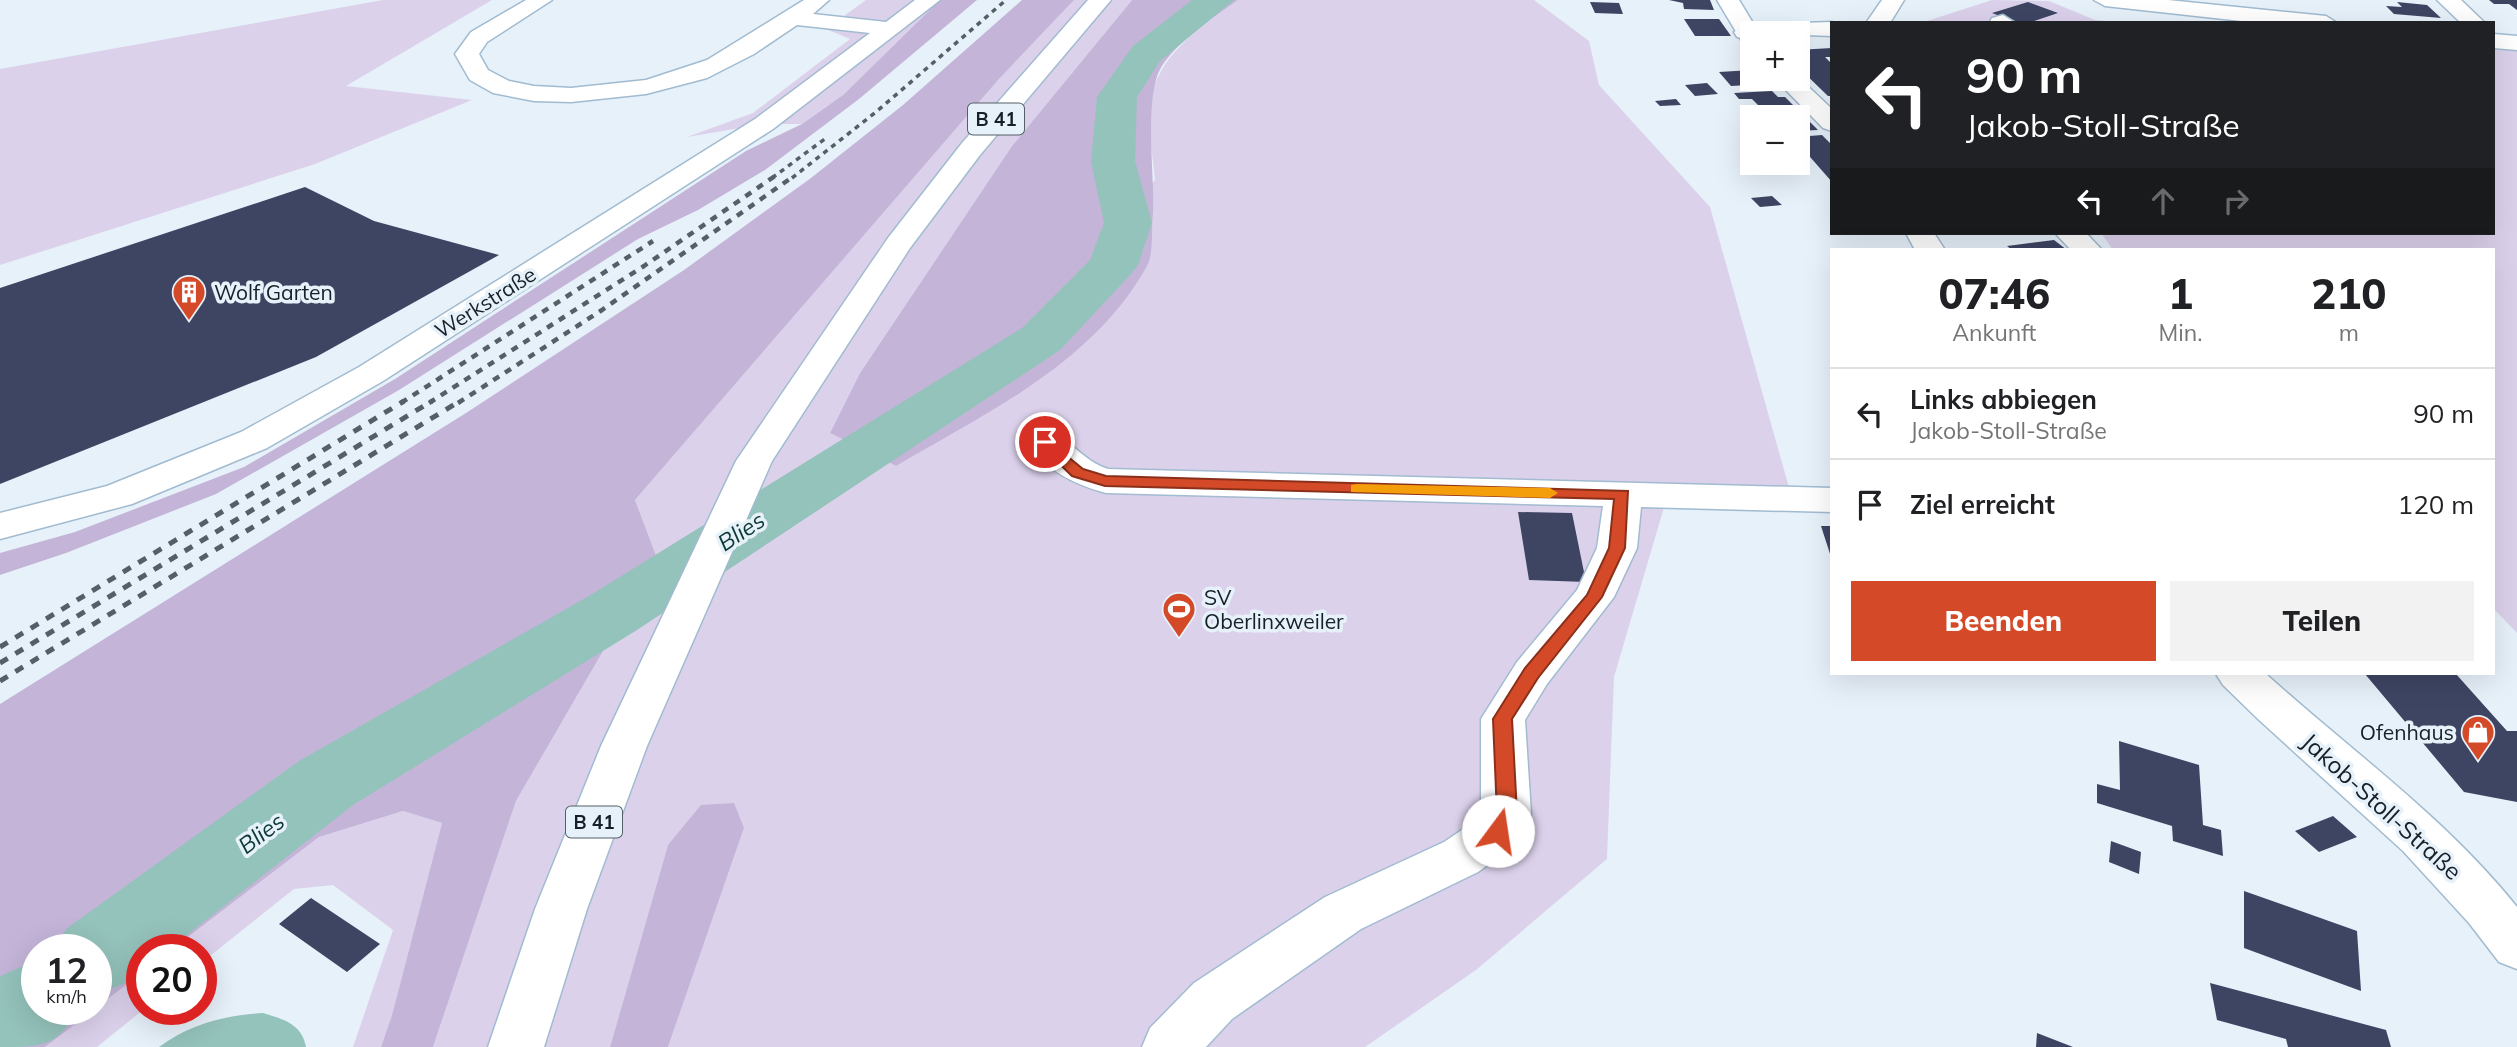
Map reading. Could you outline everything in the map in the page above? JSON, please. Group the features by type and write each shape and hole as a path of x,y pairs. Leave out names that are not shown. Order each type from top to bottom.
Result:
{"main road":[{"path":"541,0 479,37 467,54 469,65 485,81 515,90 551,94 634,90 695,74 721,63 818,0"},
{"name":"Werkstraße","path":"0,526 119,495 254,440 371,374 764,124 929,0"},
{"name":"B 41","path":"516,1047 561,909 624,746 686,603 754,461 898,244 971,149 1100,0"},
{"path":"1728,0 1740,22"},
{"path":"1886,16 1906,6 1909,0"},
{"path":"2105,0 2178,4 2310,21"},
{"path":"2448,0 2472,21"},
{"path":"793,18 892,29"},
{"path":"1810,32 1830,30"},
{"path":"2495,41 2517,43"},
{"path":"1799,91 1830,122"},
{"path":"2072,235 2085,248"},
{"path":"1045,442 1078,472 1105,481 1830,500"},
{"path":"1170,1047 1213,1001 1343,913 1461,857 1498,831 1507,814 1503,719 1532,673 1594,597 1617,548 1623,494"},
{"name":"Jakob-Stoll-Straße","path":"2239,675 2296,730 2424,839 2488,905 2517,946"}],"shaded area":[{"path":"383,0 492,0 346,86 472,100 315,164 0,265 0,69"},
{"path":"866,0 940,0 843,95 802,124 764,124 687,137 753,113 850,39 826,29"},
{"path":"940,0 977,0 859,99 765,170 698,210 638,239 399,390 216,494 66,553 0,575 0,553 75,532 244,467 395,379 746,151 802,124 843,95"},
{"path":"1022,0 1074,0 999,79 635,500 657,558 516,801 433,1047 381,1047 392,1015 442,823 403,811 319,837 192,934 126,934 126,985 112,996 112,934 21,934 21,1025 74,1025 45,1047 0,1047 0,704 466,413 684,270 811,178 903,105"},
{"path":"1074,0 1132,0 1012,146 860,373 830,433 896,466 1155,180 1149,113 1154,87 1161,71 1195,32 1238,0 1534,0 1589,41 1599,85 1710,207 1790,491 1670,487 1614,677 1607,859 1476,970 1365,1047 668,1047 744,828 668,845 610,1047 433,1047 516,801 657,558 635,500 999,79"},
{"path":"1132,0 1238,0 1177,48 1162,66 1156,79 1151,116 1151,254 1147,266 1124,300 1098,331 1036,382 1002,405 896,466 830,433 860,373 1012,146"},
{"path":"1992,0 2049,1 2095,20 2106,21 1927,21"},
{"path":"2495,47 2517,50 2517,633 2495,610 2495,248 2112,248 2102,235 2495,235"},
{"path":"734,803 744,828 668,1047 610,1047 668,845 701,805"},
{"path":"403,811 442,823 392,1015 381,1047 353,1047 393,930 333,885 294,889 217,950 217,934 192,934 319,837"},
{"path":"126,985 126,1024 97,1047 45,1047 74,1025 112,1025 112,996"},
{"path":"263,1013 284,1020 296,1028 306,1047 159,1047 183,1032 201,1025 217,1025 217,1020"}],"building":[{"path":"1669,0 1710,0 1714,10 1684,9 1683,3"},
{"path":"2489,0 2517,0 2517,10 2509,4 2494,4"},
{"path":"1590,2 1619,3 1623,14 1595,13"},
{"path":"2028,2 2058,13 2034,21 2013,21 1992,13"},
{"path":"2397,2 2427,5 2441,18 2394,14 2386,6 2402,7"},
{"path":"1684,19 1719,19 1731,36 1695,36"},
{"path":"1830,48 1830,57 1825,57 1830,62 1828,96 1810,79 1810,49"},
{"path":"1740,71 1740,85 1731,86 1719,72"},
{"path":"1707,83 1718,94 1695,96 1685,85"},
{"path":"1772,91 1778,97 1785,97 1793,105 1758,105 1752,99 1739,99 1734,93"},
{"path":"1676,99 1681,105 1660,106 1655,101"},
{"path":"1810,122 1818,130 1810,130"},
{"path":"1822,135 1830,143 1830,180 1810,157 1810,136"},
{"name":"Wolf Garten","path":"305,187 374,221 499,255 316,357 0,484 0,288"},
{"path":"1772,196 1782,205 1760,207 1751,198"},
{"path":"2054,240 2064,248 2010,248 2007,246"},
{"path":"1518,512 1572,513 1586,582 1529,580"},
{"path":"1821,526 1830,526 1830,554"},
{"path":"2366,675 2457,675 2507,731 2517,731 2517,802 2464,792"},
{"path":"2119,741 2199,765 2203,825 2221,830 2223,856 2173,841 2172,826 2097,803 2097,784 2120,790"},
{"path":"2333,816 2357,837 2319,852 2295,831"},
{"path":"2111,841 2141,852 2139,874 2109,862"},
{"path":"2244,891 2357,931 2361,991 2244,948"},
{"path":"311,898 380,944 347,972 279,924"},
{"path":"2210,983 2386,1030 2391,1047 2288,1047 2286,1039 2217,1020"},
{"path":"2037,1033 2073,1047 2036,1047"}],"waterway":[{"name":"Blies","path":"112,944 326,783 613,613 1041,339 1113,265 1128,223 1113,161 1117,97 1146,54 1187,19 1216,0"},
{"name":"Blies","path":"0,1028 21,1013"}],"railway":[{"path":"792,178 876,112 1006,0"},
{"path":"772,178 826,138"},
{"path":"429,403 644,266 775,176"},
{"path":"458,403 602,310 794,176"},
{"path":"401,403 653,241"},
{"path":"0,647 404,401"},
{"path":"0,663 432,401"},
{"path":"0,681 460,401"}],"slow traffic":[{"path":"1357,489 1550,493"}],"place":[{"name":"Wolf Garten","path":"189,322"},
{"name":"SV Oberlinxweiler","path":"1179,639"},
{"name":"Ofenhaus","path":"2478,762"}],"route":[{"path":"1045,442 1078,472 1105,481 1165,485 1623,494 1617,548 1594,597 1532,673 1503,719 1507,814 1498,831"}]}
